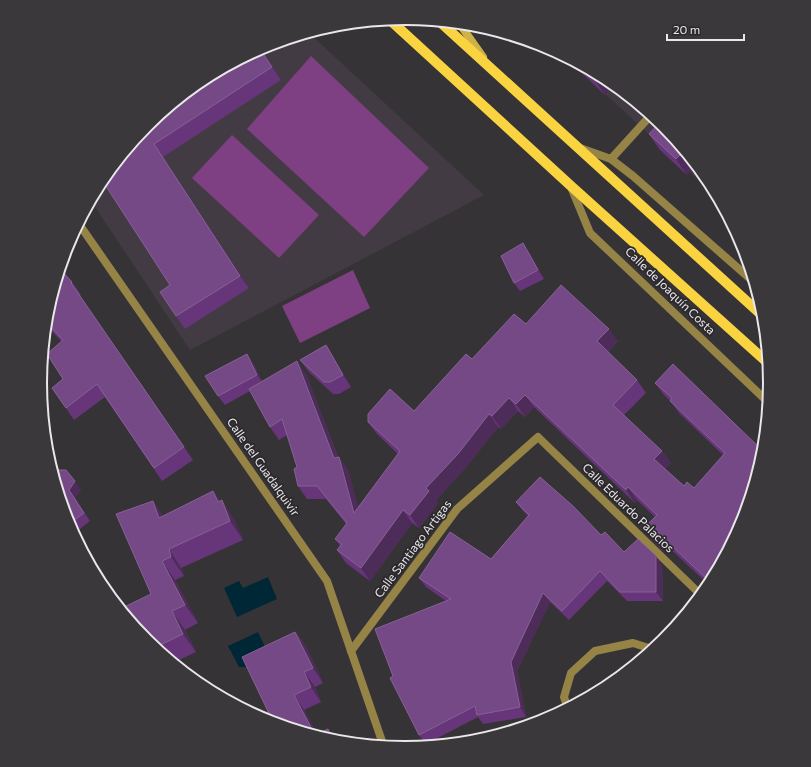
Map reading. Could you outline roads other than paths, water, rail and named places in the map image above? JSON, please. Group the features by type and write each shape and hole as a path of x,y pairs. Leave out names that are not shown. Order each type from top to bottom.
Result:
{"main road":[{"name":"Calle de Joaquín Costa","path":"395,25 763,358"},
{"path":"446,27 575,147 756,310"}],"street":[{"path":"464,30 490,68"},
{"path":"612,159 647,119"},
{"path":"575,147 612,159 748,276"},
{"name":"Calle de Joaquín Costa","path":"571,186 590,233 763,398"},
{"name":"Calle del Guadalquivir","path":"82,229 327,581 382,741"},
{"name":"Calle Santiago Artigas","path":"351,651 457,509 538,438"},
{"name":"Calle Eduardo Palacios","path":"538,438 698,592"},
{"path":"566,704 564,698 571,673 595,651 633,643 648,648"}],"water":[{"path":"268,577 277,599 237,617 224,588 239,581 243,588"},
{"path":"258,632 267,651 245,667 239,667 228,646"}]}
